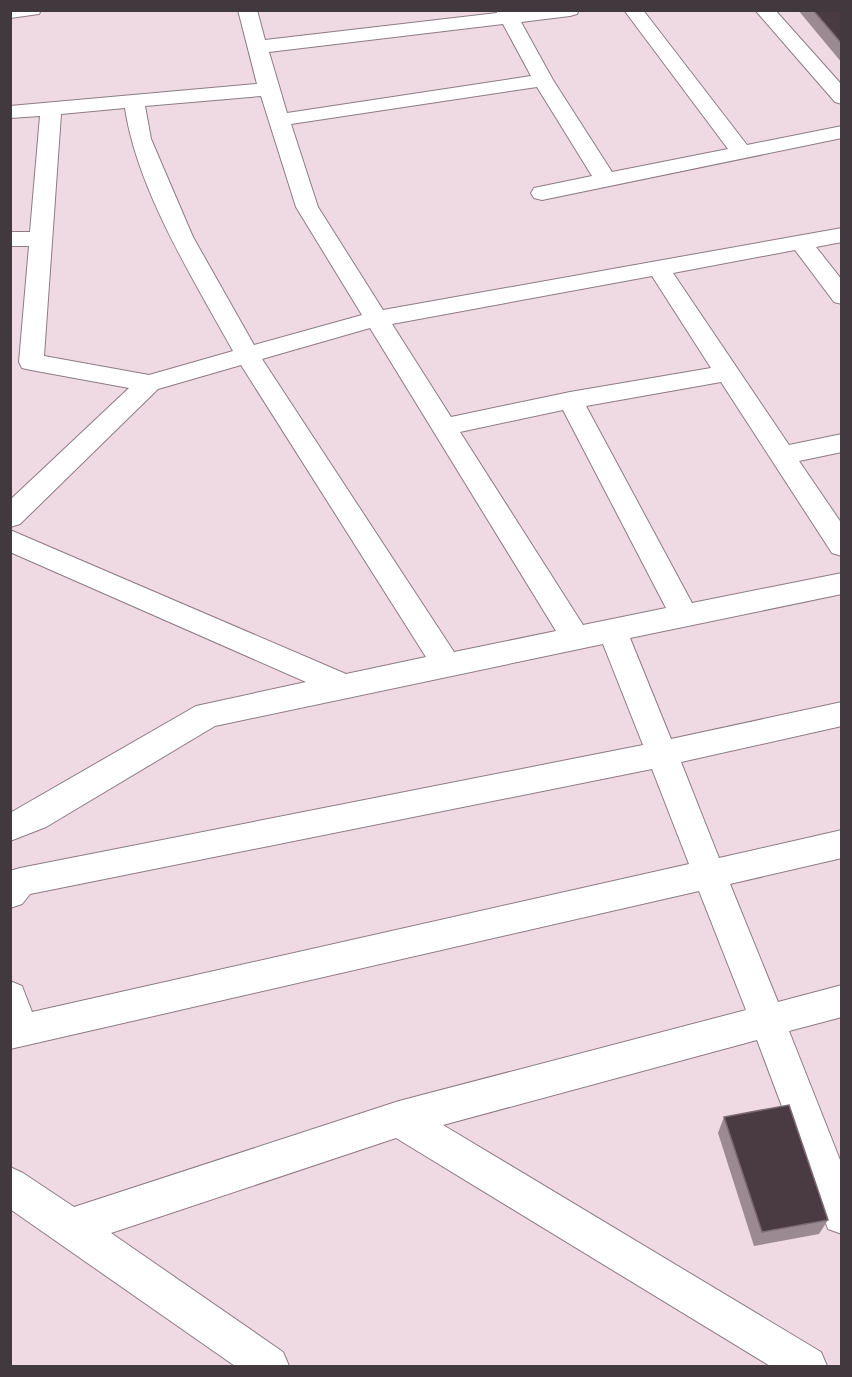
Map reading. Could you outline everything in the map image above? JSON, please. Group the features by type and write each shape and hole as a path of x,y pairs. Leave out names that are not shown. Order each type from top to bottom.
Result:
{"street":[{"path":"10,12 32,10"},
{"path":"247,10 268,89 307,207 576,639"},
{"path":"384,10 394,32"},
{"path":"257,47 394,32 506,15 570,10"},
{"path":"633,10 741,152"},
{"path":"764,10 842,98"},
{"path":"506,15 543,80 605,179"},
{"path":"279,120 543,80"},
{"path":"10,112 268,89"},
{"path":"134,102 140,139 178,226 247,355 447,666"},
{"path":"51,108 41,238 21,359 149,383 375,319 842,235"},
{"path":"542,193 842,132"},
{"path":"10,239 41,238"},
{"path":"801,242 842,297"},
{"path":"659,269 842,546"},
{"path":"443,427 570,400 728,372"},
{"path":"10,517 149,383"},
{"path":"570,400 684,616"},
{"path":"782,455 842,443"},
{"path":"10,540 344,686"},
{"path":"10,828 35,817 207,715 842,583"},
{"path":"613,631 842,1215"},
{"path":"10,894 20,882 662,754 842,714"},
{"path":"10,997 15,1032 842,844"},
{"path":"69,1228 399,1119 767,1019 842,1001"},
{"path":"399,1119 807,1366"},
{"path":"10,1186 269,1366"}],"building":[{"path":"813,10 842,10 842,44"},
{"path":"789,1105 828,1220 762,1232 724,1117"}]}
